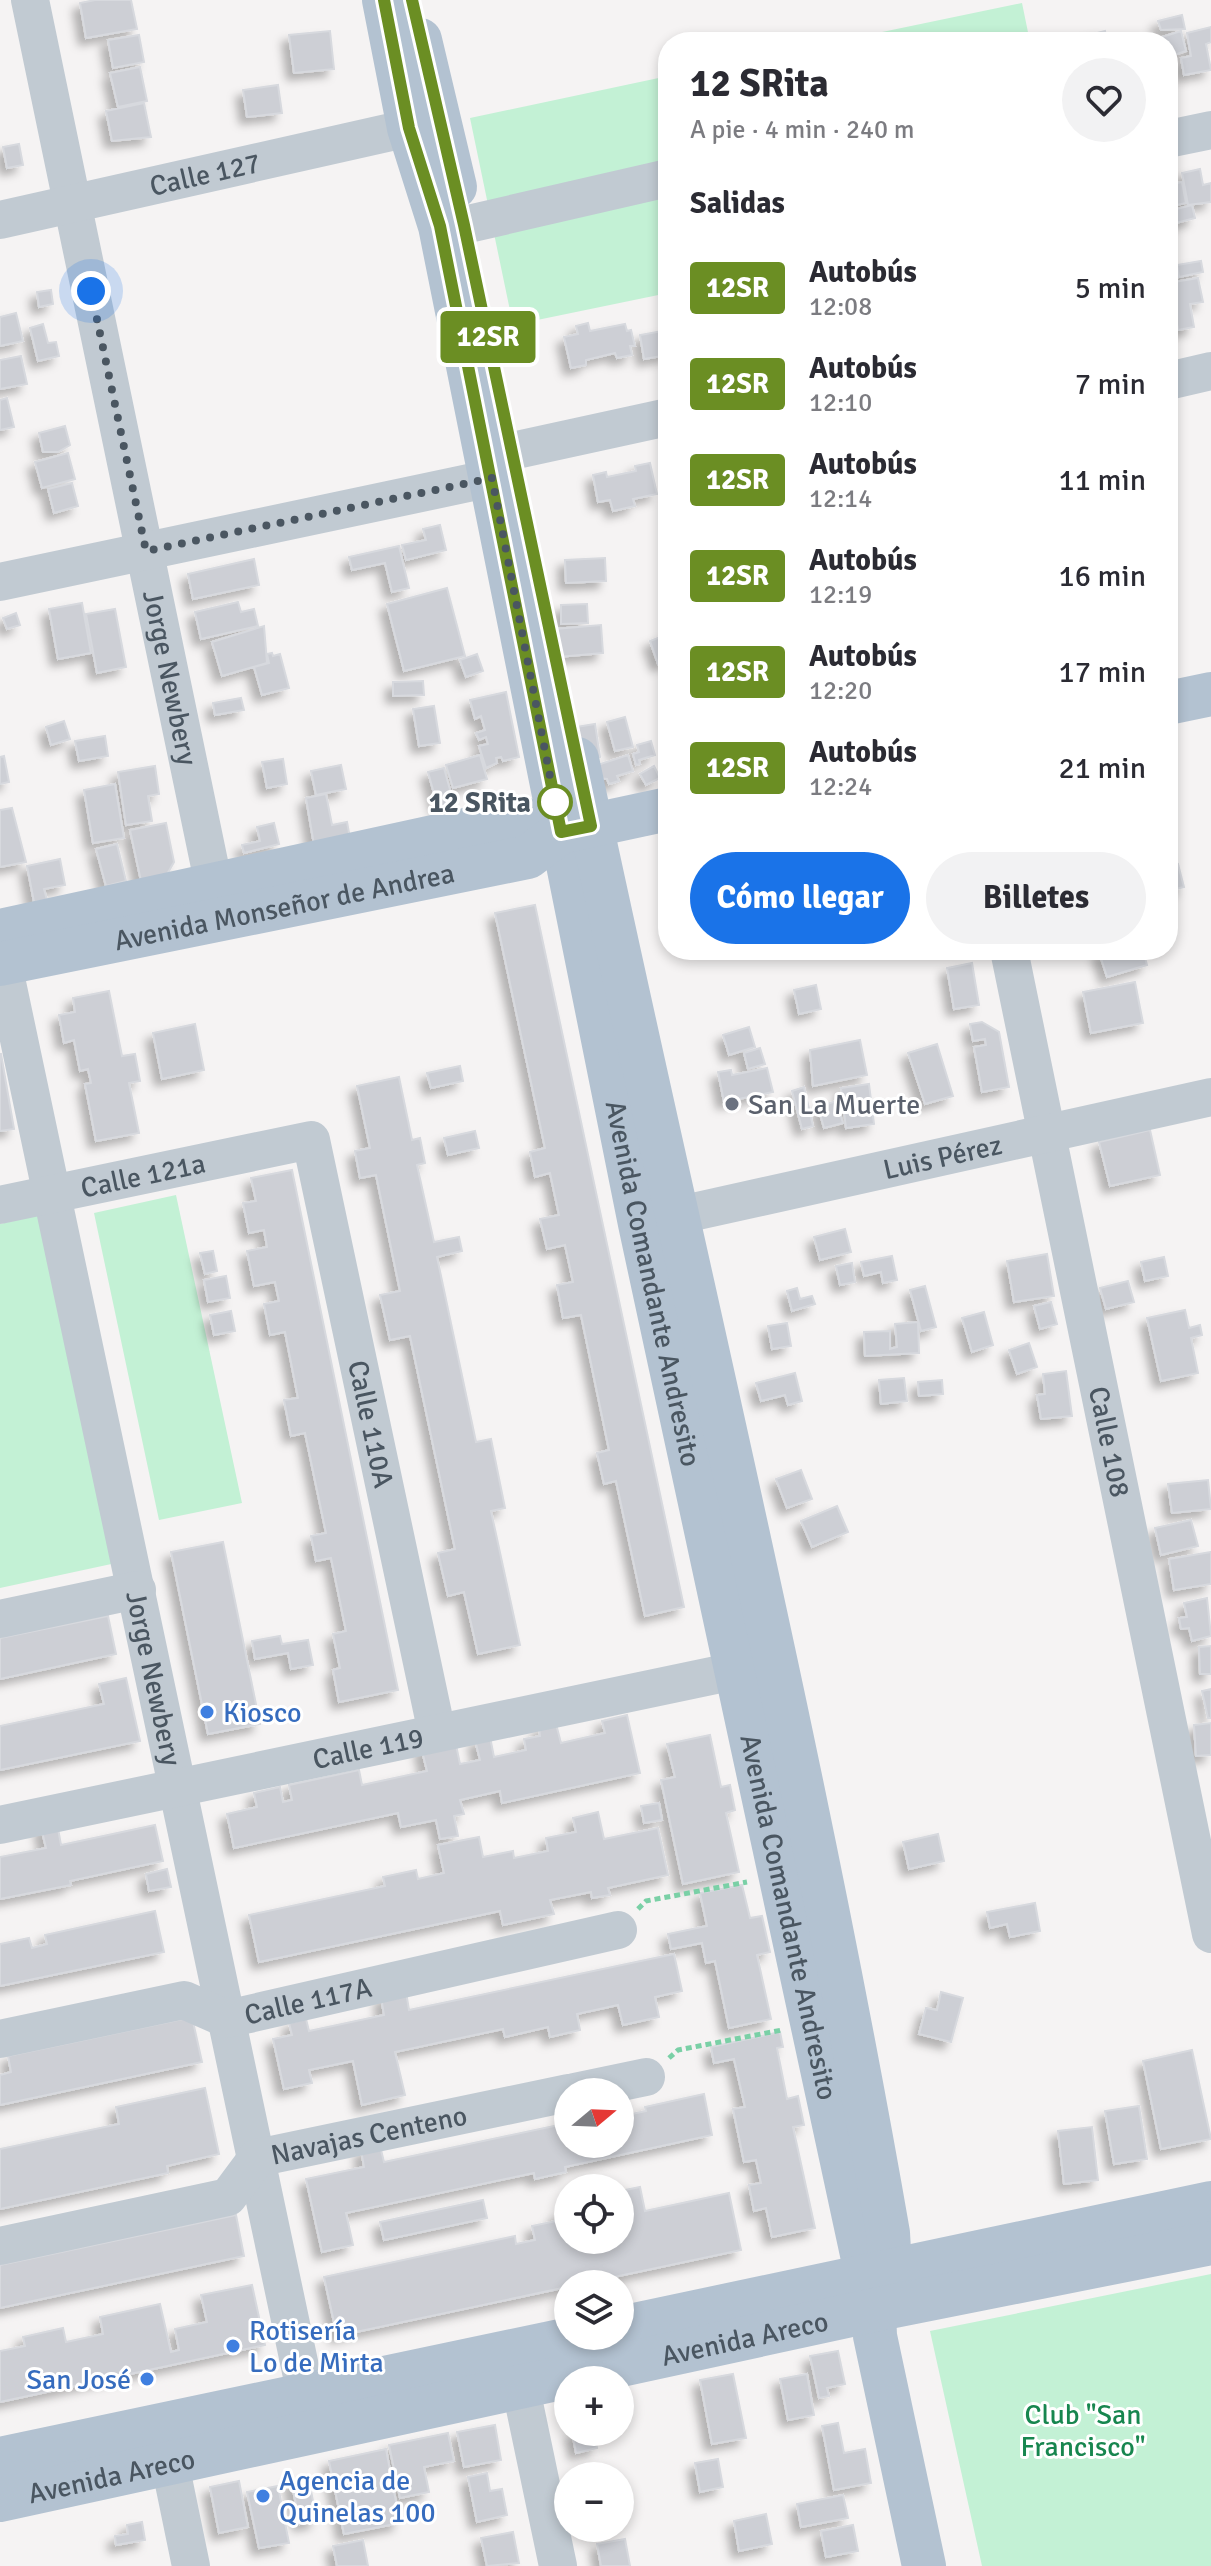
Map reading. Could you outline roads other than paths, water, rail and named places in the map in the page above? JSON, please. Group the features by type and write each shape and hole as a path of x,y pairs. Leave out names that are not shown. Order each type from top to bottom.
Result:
{"main road":[{"name":"Avenida Comandante Andresito","path":"384,0 409,128 440,226 502,464"},
{"name":"Avenida Comandante Andresito","path":"412,0 464,225 502,464 576,829 735,1671 811,2024 880,2291 946,2566"},
{"path":"1178,701 1211,694"},
{"name":"Avenida Monseñor de Andrea","path":"1,953 528,857 576,829 658,811"},
{"name":"Avenida Monseñor de Andrea","path":"1,953 214,886 521,818 576,829"},
{"name":"Avenida Comandante Andresito","path":"576,829 675,1216 811,1819 886,2217 875,2336 924,2566"},
{"name":"Avenida Areco","path":"0,2500 521,2389 1211,2203"},
{"name":"Avenida Areco","path":"634,2326 1211,2243"},
{"name":"Avenida Areco","path":"0,2459 554,2342"}],"street":[{"name":"Jorge Newbery","path":"30,0 214,886"},
{"name":"Calle 127","path":"0,220 409,128"},
{"path":"1178,137 1211,130"},
{"path":"464,225 658,180"},
{"path":"1178,379 1211,371"},
{"path":"0,582 146,551 502,464 658,420"},
{"name":"Jorge Newbery","path":"1,953 306,2395"},
{"name":"Calle 108","path":"1011,960 1211,1934"},
{"name":"Luis Pérez","path":"675,1216 1211,1097"},
{"name":"Calle 110A","path":"287,1145 311,1140 437,1733"},
{"name":"Calle 121a","path":"0,1205 287,1145"},
{"path":"0,1619 137,1590"},
{"name":"Calle 119","path":"0,1825 735,1671"},
{"name":"Calle 117A","path":"0,2039 184,2000 227,2019 618,1930"},
{"name":"Navajas Centeno","path":"634,2080 646,2077"},
{"name":"Navajas Centeno","path":"0,2246 228,2197 257,2158 554,2097"},
{"path":"521,2389 558,2566"},
{"path":"170,2464 191,2566"}],"place":[{"name":"12 SRita","path":"555,802"},
{"name":"San La Muerte","path":"732,1104"},
{"name":"Kiosco","path":"207,1712"},
{"name":"Rotisería Lo de Mirta","path":"233,2346"},
{"name":"San José","path":"147,2379"},
{"name":"Agencia de Quinelas 100","path":"263,2496"}],"park label":[{"name":"Club \"San Francisco\"","path":"1083,2430"}]}
